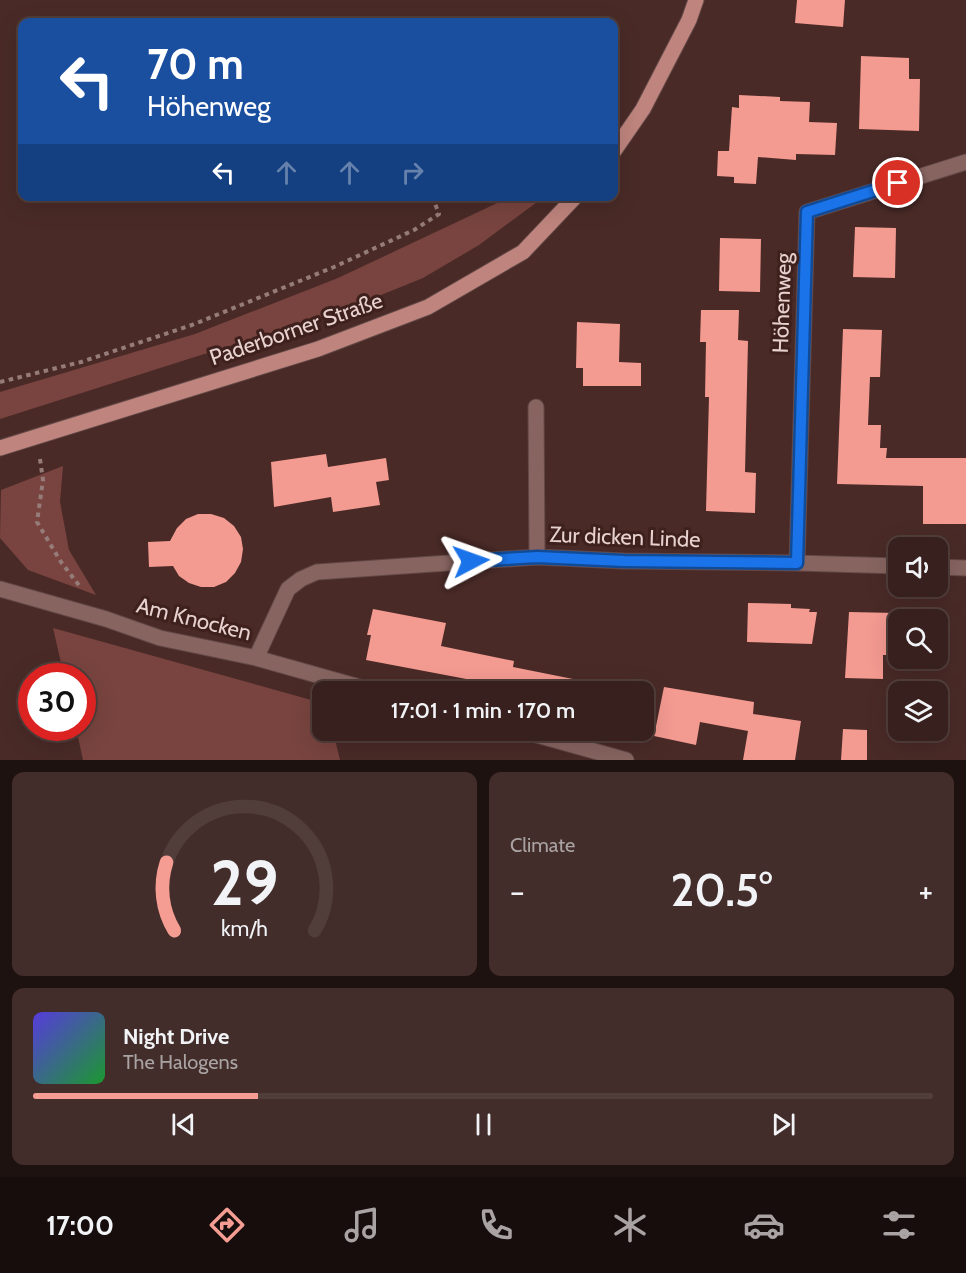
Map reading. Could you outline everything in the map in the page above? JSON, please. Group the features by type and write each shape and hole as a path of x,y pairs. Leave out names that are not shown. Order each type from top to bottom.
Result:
{"main road":[{"path":"618,146 643,109 689,20 696,0"},
{"name":"Paderborner Straße","path":"0,448 318,349 428,306 523,252 571,201"}],"street":[{"name":"Höhenweg","path":"797,563 807,212 966,162"},
{"path":"536,407 537,557"},
{"name":"Zur dicken Linde","path":"256,658 288,589 301,579 317,572 537,557 624,561 888,566"},
{"path":"948,567 966,568"},
{"name":"Am Knocken","path":"0,589 106,619 160,638 256,658 338,681"},
{"path":"558,741 626,760"}],"path":[{"path":"0,382 81,362 192,325 334,267 414,230 439,214 434,201"},
{"path":"38,436 43,480 37,522 61,562 106,619"}],"shaded area":[{"path":"502,201 539,201 479,245 423,278 349,308 0,419 0,392 195,334 338,278"},
{"path":"63,466 60,502 69,550 96,595 28,570 0,538 1,490"},
{"path":"53,628 312,700 312,741 335,741 340,760 83,760 79,741 96,741 96,663 61,663"}],"building":[{"path":"797,0 845,0 843,27 795,23"},
{"path":"861,56 909,58 909,79 920,79 919,131 859,129"},
{"path":"739,95 780,97 780,101 810,102 809,122 837,123 835,155 796,154 796,160 758,157 756,184 734,183 734,177 717,176 718,151 729,151 732,107 739,108"},
{"path":"855,227 896,228 895,278 853,277"},
{"path":"720,238 761,239 760,292 719,291"},
{"path":"701,310 739,310 738,340 748,341 745,472 756,473 755,513 706,511 709,397 705,397 706,342 700,342"},
{"path":"577,322 620,324 619,362 641,363 641,386 583,386 583,368 576,368"},
{"path":"843,329 882,330 880,377 870,377 868,425 881,425 880,448 887,448 886,458 966,458 966,524 923,524 923,486 837,484"},
{"path":"326,454 328,467 386,458 389,480 376,482 380,505 333,512 331,497 274,507 271,462"},
{"path":"198,514 211,514 224,518 234,526 241,537 243,549 241,562 226,582 214,587 201,587 189,583 179,576 173,566 149,567 148,542 170,541 177,528 186,519"},
{"path":"748,603 791,604 791,608 810,609 809,612 817,612 812,644 747,642"},
{"path":"373,609 446,623 441,646 514,661 513,667 578,681 477,681 366,660 371,635 367,635"},
{"path":"849,612 888,613 888,655 883,655 883,679 845,678"},
{"path":"664,687 754,702 753,714 801,721 795,760 743,760 748,731 700,722 696,745 654,736"},
{"path":"843,729 867,730 867,760 841,760"}],"route":[{"path":"471,561 537,557 624,561 797,563 807,212 898,183"}]}
